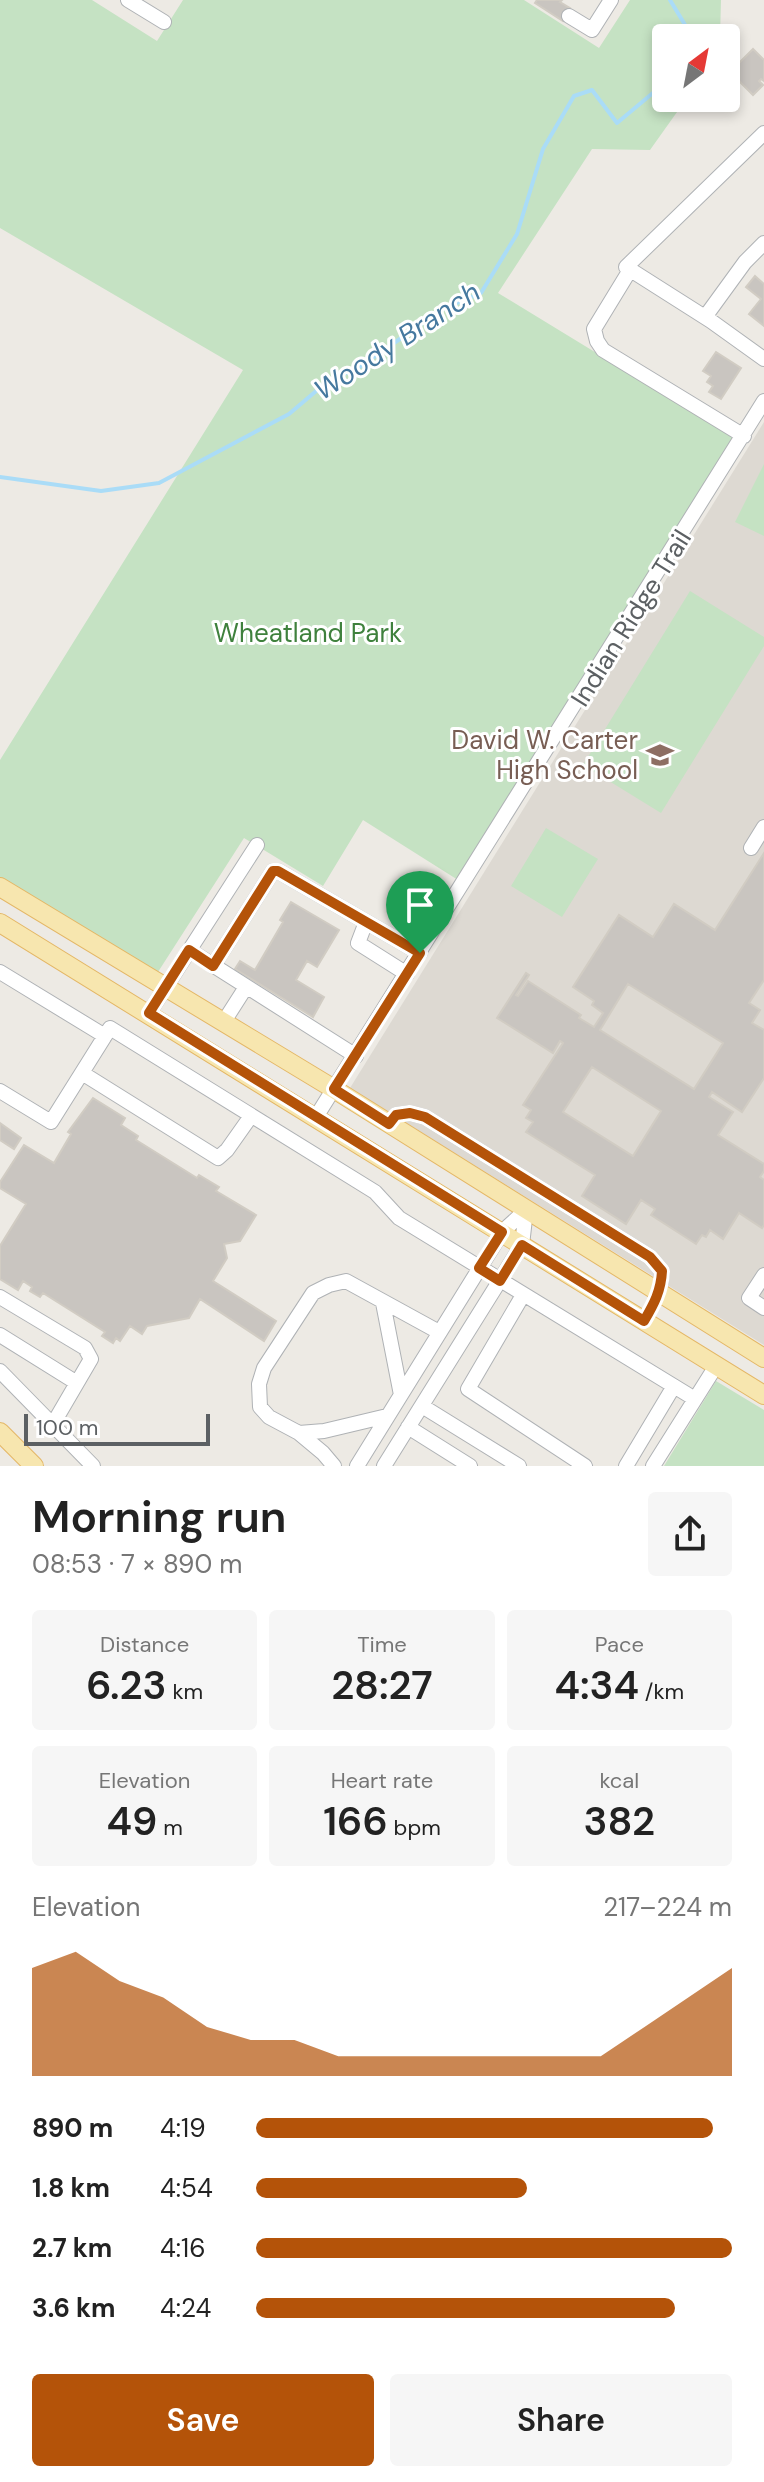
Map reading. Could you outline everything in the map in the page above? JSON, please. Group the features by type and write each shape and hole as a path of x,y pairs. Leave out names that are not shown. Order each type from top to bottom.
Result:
{"main road":[{"path":"0,887 334,1089 764,1358"},
{"path":"0,923 764,1395"},
{"path":"644,1321 659,1294"},
{"path":"0,1432 34,1466"}],"street":[{"path":"128,0 164,22"},
{"path":"569,16 592,30 611,0"},
{"path":"744,436 603,350 594,329 628,268 764,133"},
{"path":"705,317 745,262 764,243"},
{"path":"628,268 764,359"},
{"name":"Indian Ridge Trail","path":"316,1117 764,401"},
{"path":"751,848 764,827"},
{"path":"149,1013 257,845"},
{"path":"213,966 273,871 278,871 420,953"},
{"path":"366,922 358,943 407,974"},
{"path":"189,950 356,1056"},
{"path":"0,972 105,1036"},
{"path":"223,1023 246,987"},
{"path":"0,1091 51,1122 110,1028 375,1192 399,1218 695,1399"},
{"path":"82,1073 218,1158 251,1116"},
{"path":"389,1124 396,1115 410,1113 425,1117 650,1257 662,1271 659,1294"},
{"path":"357,1466 502,1232 526,1210"},
{"path":"384,1466 522,1245 526,1210"},
{"path":"764,1275 749,1298 764,1308"},
{"path":"334,1466 299,1433 269,1417 260,1407 259,1384 264,1368 313,1293 346,1281 439,1332"},
{"path":"523,1295 468,1389 585,1466"},
{"path":"0,1297 85,1348 91,1359 53,1424"},
{"path":"383,1303 401,1395"},
{"path":"0,1335 77,1383"},
{"path":"653,1466 716,1366"},
{"path":"0,1371 93,1466"},
{"path":"626,1466 674,1386"},
{"path":"422,1406 519,1466"},
{"path":"299,1433 324,1431 387,1416"},
{"path":"408,1427 470,1466"}],"shaded area":[{"name":"David W. Carter High School","path":"764,422 764,1345 350,1088"}],"green space":[{"name":"Wheatland Park","path":"0,0 92,0 157,41 183,0 524,0 599,48 630,0 721,0 720,24 652,24 652,112 677,112 650,150 592,149 498,293 734,437 458,880 363,820 323,886 244,838 149,986 0,895 0,760 243,370 0,228"},
{"path":"764,464 764,536 735,522"},
{"path":"690,591 764,637 764,646 661,813 583,765"},
{"path":"546,828 598,859 562,917 511,886"},
{"path":"716,1381 764,1410 764,1466 664,1466"}],"building":[{"path":"537,0 562,0 560,2 570,8 563,21 535,3"},
{"path":"753,49 764,60 764,81 759,81 763,85 753,95 740,82 740,62"},
{"path":"755,276 764,284 764,326 749,314 761,299 746,287"},
{"path":"716,352 741,368 721,399 709,392 713,386 707,382 711,376 703,371"},
{"path":"764,853 764,980 749,1003 760,1010 752,1023 764,1030 764,1078 742,1112 712,1092 709,1097 733,1112 718,1135 764,1164 760,1177 764,1180 764,1225 762,1228 739,1213 723,1239 710,1230 696,1244 651,1215 655,1209 641,1200 626,1224 582,1196 595,1175 526,1132 533,1122 526,1118 531,1110 523,1105 563,1043 560,1041 553,1053 497,1018 526,973 529,975 516,995 528,981 581,1015 579,1018 594,1027 603,1013 592,1005 594,1001 573,987 619,915 653,937 674,904 715,930","holes":["628,984 723,1043 694,1089 600,1030","592,1067 661,1111 633,1156 563,1112"]},
{"path":"291,902 339,930 317,967 307,961 296,980 324,997 313,1017 235,969 240,961 255,970"},
{"path":"93,1098 125,1118 121,1125 138,1136 136,1140 197,1178 199,1175 219,1187 216,1191 256,1215 240,1241 224,1244 227,1258 213,1281 276,1321 264,1341 200,1299 189,1318 147,1326 142,1334 130,1326 120,1341 116,1338 113,1343 102,1336 105,1332 43,1293 40,1297 30,1291 32,1287 23,1281 18,1290 0,1279 0,1246 26,1204 0,1188 0,1182 24,1145 54,1163 71,1134 68,1132"},
{"path":"0,1123 21,1138 14,1149 0,1140"}],"waterway":[{"name":"Woody Branch","path":"670,0 685,24"},
{"name":"Woody Branch","path":"0,477 101,491 159,483 289,414 328,381 358,368 443,309 481,293 517,234 543,149 574,96 592,90 617,123 652,94"}],"place":[{"name":"David W. Carter High School","path":"660,755"}],"route":[{"path":"273,871 278,871 420,953 334,1089 389,1124 396,1115 410,1113 425,1117 650,1257 662,1271 662,1282 644,1321 522,1245 500,1281 479,1268 502,1232 149,1013 189,950 213,966 273,871"}]}
